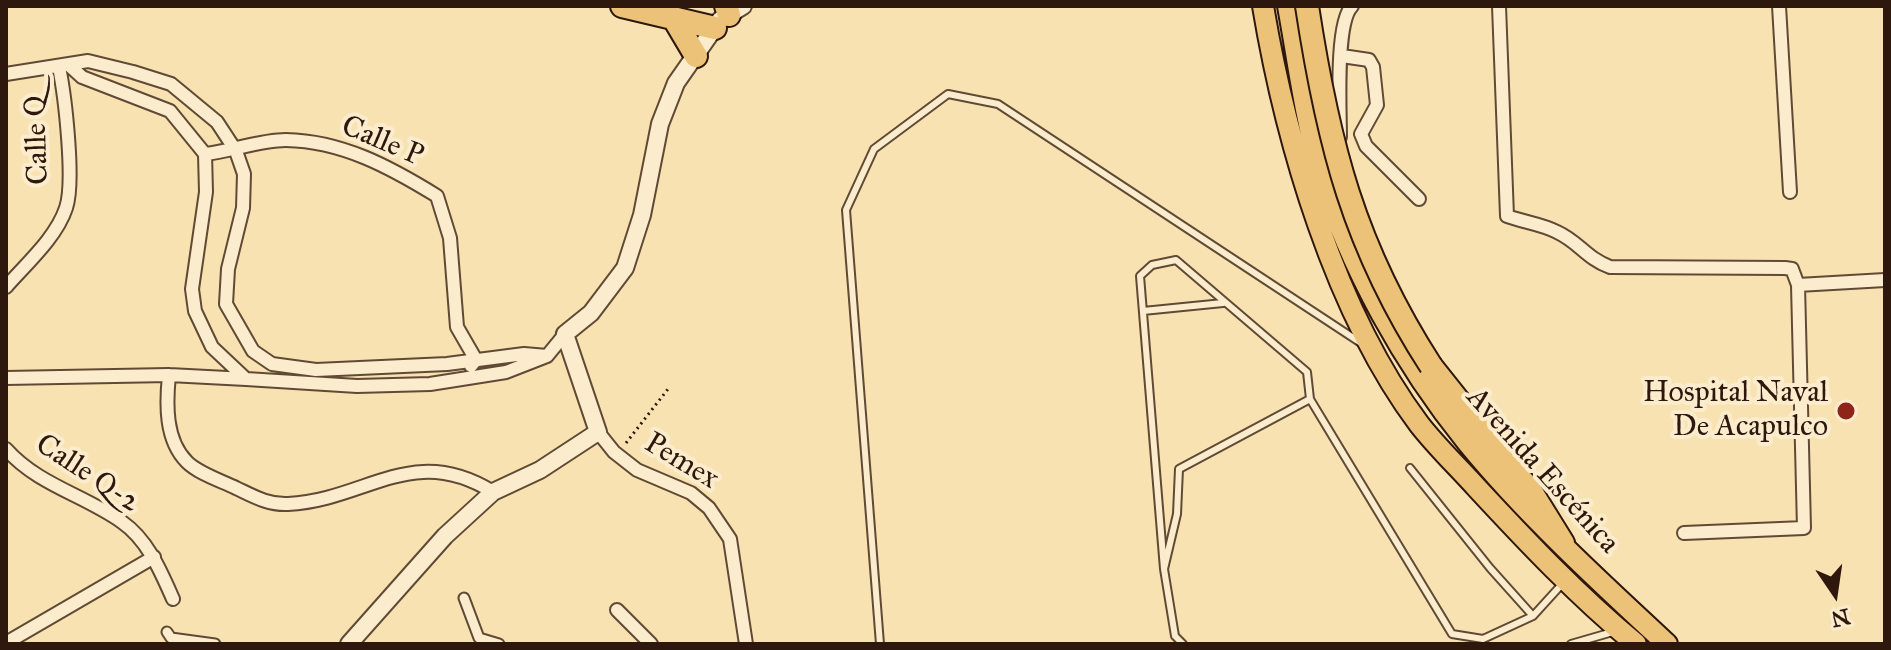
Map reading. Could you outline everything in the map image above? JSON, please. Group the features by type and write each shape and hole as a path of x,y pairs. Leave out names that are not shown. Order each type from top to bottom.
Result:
{"highway":[{"path":"622,6 674,19 724,13"},
{"path":"1307,6 1328,121 1355,221 1380,281 1431,366 1532,493 1563,543"},
{"path":"674,19 696,56"}],"main road":[{"path":"1263,6 1273,68 1321,230 1347,301 1375,351 1419,424 1565,580 1636,644"},
{"name":"Avenida Escénica","path":"1288,6 1321,172 1375,298 1412,364 1468,442 1563,543 1667,644"}],"street":[{"path":"1344,231 1349,211 1340,165 1342,37 1352,6"},
{"path":"1499,6 1507,216 1553,230 1572,240 1590,260 1610,267 1785,268 1792,269 1798,285 1804,528 1684,533"},
{"path":"1779,6 1790,192"},
{"path":"6,378 169,375 357,386 460,380 506,372 547,356 565,334 591,313 625,268 642,215 660,124 676,83 724,13"},
{"path":"1342,56 1369,60 1373,67 1377,105 1361,134 1366,146 1419,199"},
{"path":"6,74 88,61 171,84 217,122 236,151 244,174 243,208 228,269 226,304 253,351 272,364 316,370 524,354 547,356"},
{"path":"65,67 82,77 170,111 184,123 205,154 206,192 192,289 195,311 212,347 246,379"},
{"name":"Calle Q","path":"6,287 55,229 66,207 65,67"},
{"name":"Calle P","path":"205,154 236,151 283,140 338,145 405,176 437,196 450,238 457,327 476,360"},
{"path":"1798,285 1885,280"},
{"name":"Pemex","path":"565,334 598,432 614,452 637,470 691,493 722,525 730,539 746,644"},
{"path":"460,380 476,360"},
{"path":"169,375 166,406 170,428 187,462 263,501 299,503 424,470 458,475 493,492"},
{"path":"349,644 445,536 493,492 540,470 598,432"},
{"name":"Calle Q-2","path":"6,449 24,470 124,522 154,557 173,599"},
{"path":"6,643 154,557"},
{"path":"464,598 479,638 499,644"},
{"path":"617,610 651,644"},
{"path":"167,632 171,638 214,644"}],"lane":[{"path":"880,644 846,210 874,149 948,94 998,104 1375,351"},
{"path":"1183,644 1175,636 1164,569 1140,276 1152,265 1176,260 1307,372 1310,399 1452,634 1483,639 1533,616 1565,580"},
{"path":"1143,311 1224,303"},
{"path":"1164,569 1177,514 1179,469 1310,399"},
{"path":"1410,468 1533,616"},
{"path":"1571,644 1620,630"}],"path":[{"path":"614,452 633,438 668,389"}],"place":[{"name":"Hospital Naval De Acapulco","path":"1846,411"}]}
